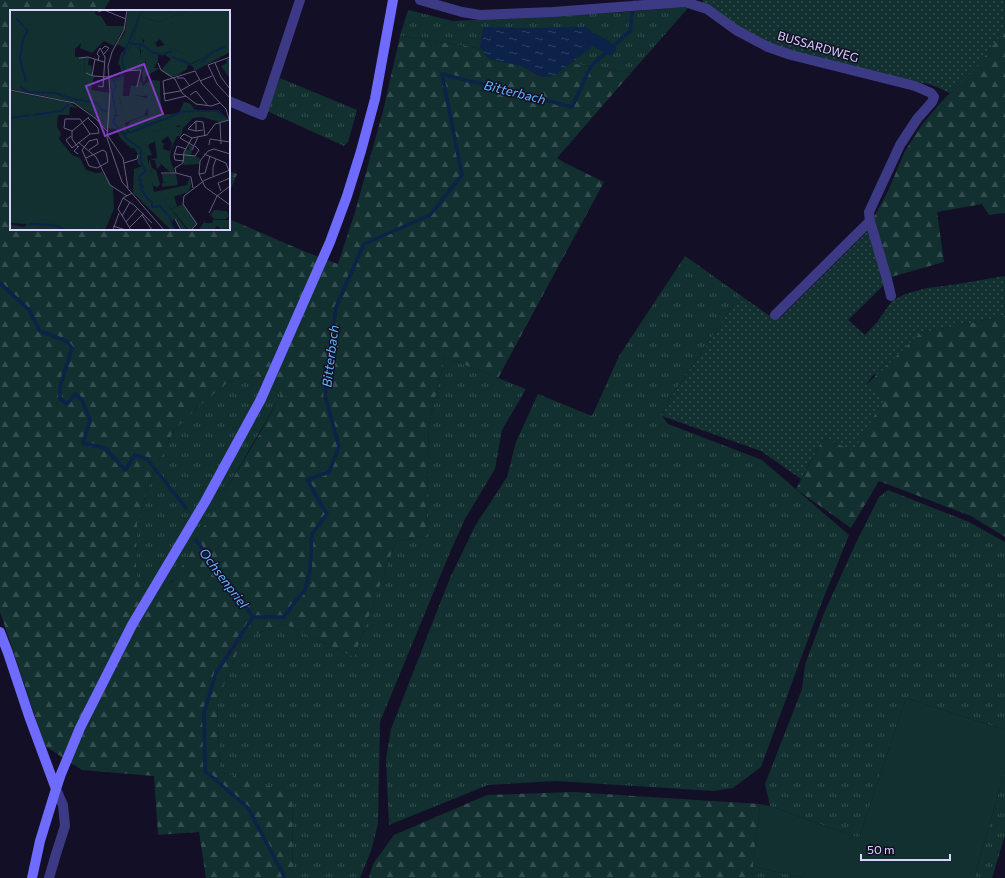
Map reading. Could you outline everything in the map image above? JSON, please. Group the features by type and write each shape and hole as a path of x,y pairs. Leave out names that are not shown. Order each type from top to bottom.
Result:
{"main road":[{"path":"32,878 40,841 56,789 84,719 132,625 205,502 261,399 328,247 347,196 375,99 393,0"},
{"path":"0,632 56,789"}],"street":[{"path":"230,101 262,115 300,0"},
{"name":"BUSSARDWEG","path":"420,0 462,12 480,15 554,12 685,2 707,9 736,30 768,47 791,55 915,86 931,93 934,97 932,102 916,119 900,145 869,212 870,221"},
{"path":"775,315 870,221 891,296"},
{"path":"49,878 65,826 63,805 56,789"}],"green space":[{"path":"0,0 110,0 104,10 10,10 10,230 230,230 230,219 338,264 355,212 383,111 400,36 478,48 489,59 522,66 542,77 554,76 576,64 631,73 557,158 604,182 498,378 445,357 429,424 426,536 396,541 354,657 285,624 243,638 217,701 220,772 292,793 293,878 206,878 199,832 158,835 154,776 82,770 45,746 0,612","holes":["250,375 263,378 281,394 259,435 172,582 160,587 137,579 137,524 152,475 174,430 198,407 228,382"]},
{"path":"703,0 1005,0 1005,29 978,66 950,93 932,85 831,62 770,44 736,27 702,3"},
{"path":"682,7 688,8 631,73 576,64 554,76 522,66 489,59 478,48 400,36 408,10 453,21 627,12"},
{"path":"1005,29 1005,213 989,215 982,204 937,212 944,262 891,277 874,217 888,191 905,151 921,126 942,101 977,66"},
{"path":"280,78 357,110 348,142 344,146 267,111"},
{"path":"230,171 237,174 230,191"},
{"path":"869,230 884,285 848,320 865,335 877,322 892,301 905,294 927,288 1005,276 1005,316 920,333 876,376 874,374 866,385 884,400 853,451 824,437 801,479 761,451 662,416 668,402 740,295 770,316 773,314 780,318"},
{"path":"685,256 740,295 668,402 662,416 668,424 762,460 849,535 818,612 761,767 733,788 714,791 556,781 488,785 389,825 386,759 391,729 450,578 475,526 507,477 516,442 538,394 592,416 619,356"},
{"path":"1005,316 1005,537 971,516 879,481 851,528 796,489 824,437 853,451 866,385 920,333"},
{"path":"445,357 526,389 502,430 495,469 465,519 380,722 378,824 371,851 360,878 293,878 292,794 220,772 217,701 243,638 285,624 354,657 396,541 426,536 429,424"},
{"path":"250,375 263,378 281,394 173,580 160,587 137,579 137,524 152,475 174,430 198,407 228,382"},
{"path":"888,490 969,522 1005,542 1005,730 906,698 859,838 770,806 765,784 802,689 805,665 824,613 879,497"},
{"path":"906,698 1005,730 1005,771 974,878 803,878 753,866 760,804 770,806 859,838"},
{"path":"1005,771 1005,835 992,878 974,878"},
{"path":"573,792 760,804 752,878 369,878 373,864 394,835 487,795"},
{"path":"753,866 803,878 752,878"}],"water":[{"path":"483,27 587,27 592,32 593,39 591,48 554,76 541,77 522,66 489,59 480,47"}],"waterway":[{"name":"Bitterbach","path":"253,617 284,617 305,590 310,571 312,534 327,514 307,480 329,472 339,447 325,395 336,307 364,244 430,215 462,175 442,74 572,107 591,66 630,31 634,0"},
{"path":"593,39 610,49"},
{"name":"Ochsenpriel","path":"0,283 29,310 40,331 66,341 72,348 60,387 60,399 67,404 76,394 82,400 90,420 83,443 105,448 125,470 135,455 147,459 186,508"},
{"name":"Ochsenpriel","path":"196,540 253,617"},
{"name":"Bitterbach","path":"253,617 216,673 204,712 205,771 248,808 284,878"}]}
